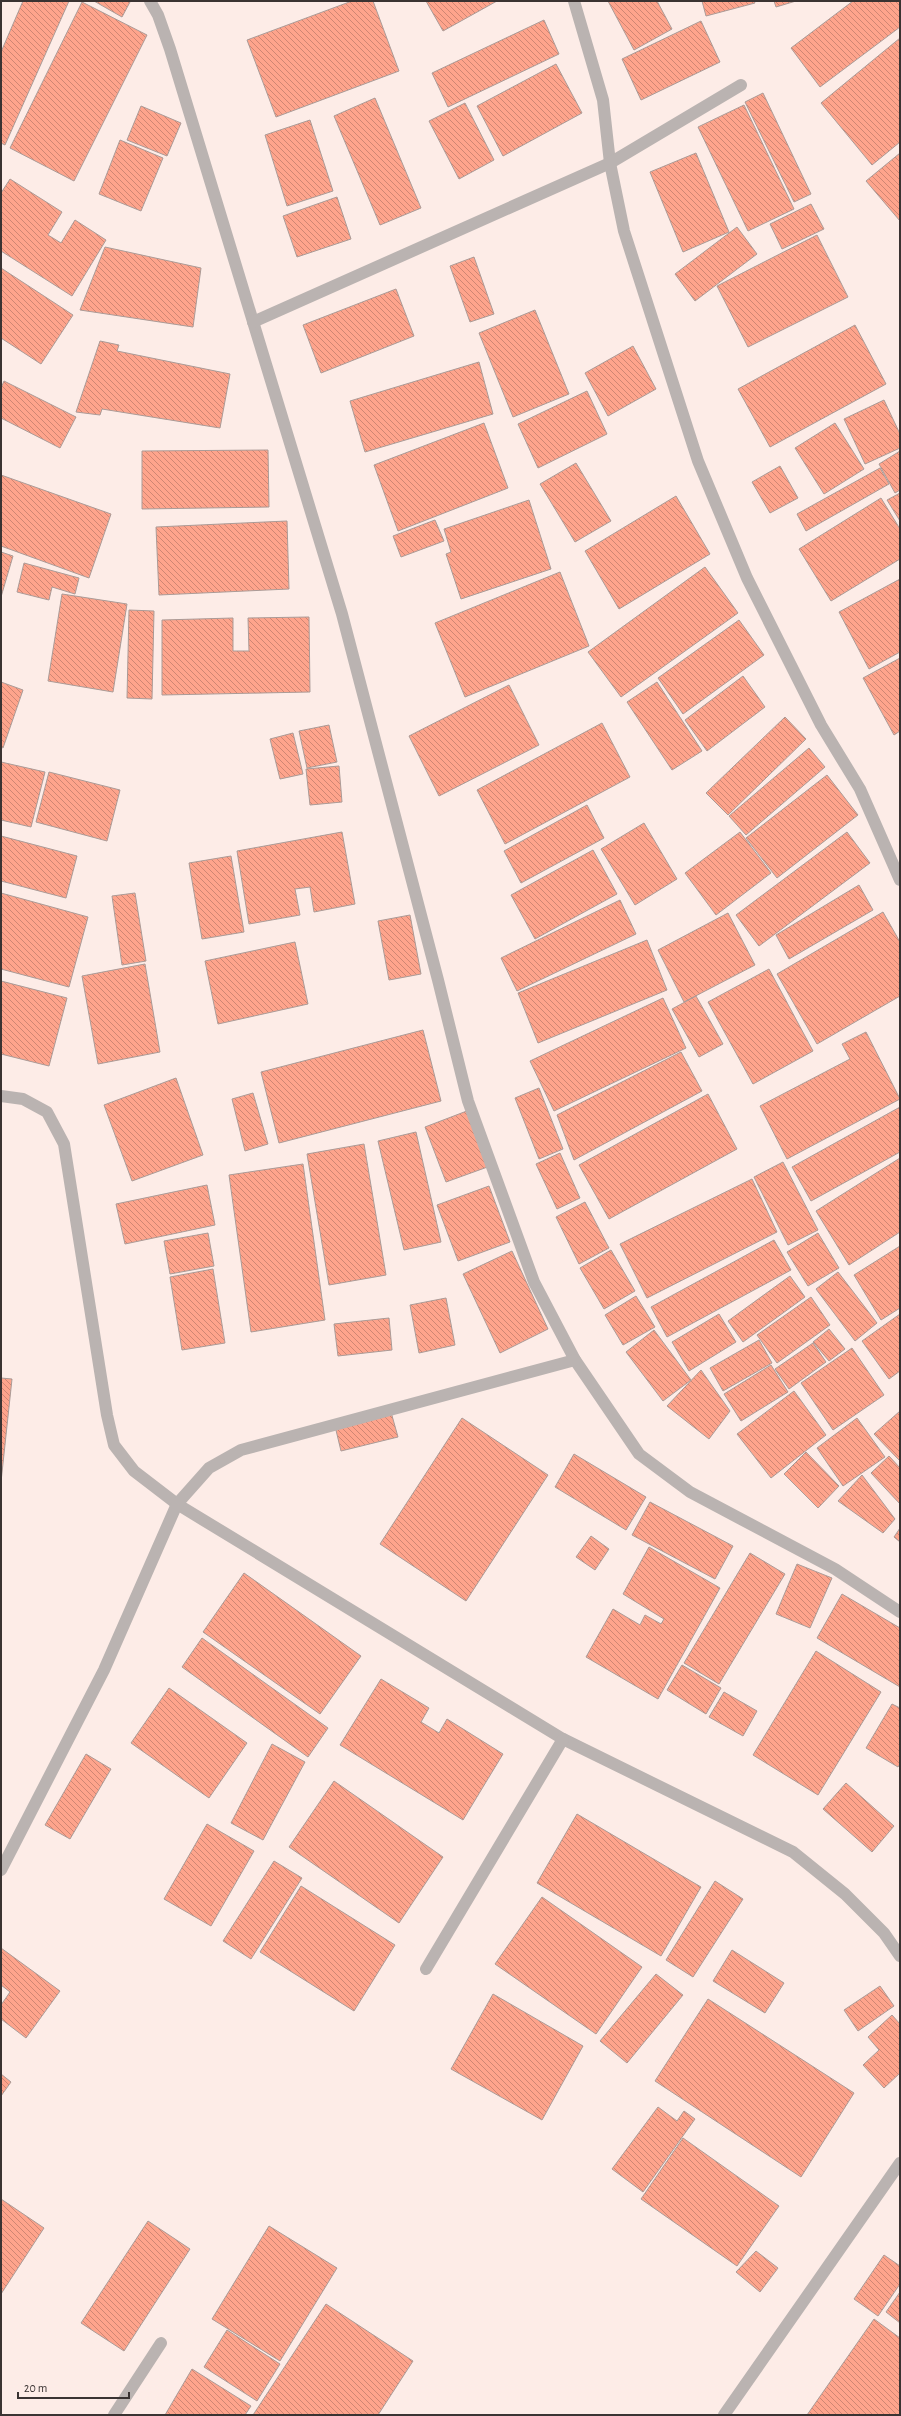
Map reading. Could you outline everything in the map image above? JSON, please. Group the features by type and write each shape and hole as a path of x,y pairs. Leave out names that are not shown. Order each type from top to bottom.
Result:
{"street":[{"path":"150,1 158,15 170,49 342,614 438,980 468,1101 534,1282 575,1360 639,1454 690,1492 835,1570 900,1612"},
{"path":"574,1 579,13 603,100 610,163 624,231 698,461 747,578 821,725 860,789 900,880"},
{"path":"253,322 610,163 741,85"},
{"path":"1,1096 23,1099 47,1112 64,1144 114,1445 134,1471 177,1504 563,1739 793,1852 845,1894 884,1933 900,1956"},
{"path":"1,1870 104,1670 177,1504 209,1468 241,1450 575,1360"},
{"path":"426,1969 563,1739"},
{"path":"724,2415 900,2163"},
{"path":"114,2415 161,2343"}],"building":[{"path":"23,1 69,1 5,145 1,143 1,52"},
{"path":"94,1 128,1 130,2 122,17"},
{"path":"352,1 373,1 399,71 276,117 247,40"},
{"path":"426,1 497,1 443,31"},
{"path":"608,1 657,1 672,29 634,50"},
{"path":"702,1 754,1 755,3 706,16"},
{"path":"774,1 796,1 776,7"},
{"path":"853,1 900,1 900,27 820,87 791,48"},
{"path":"82,2 147,35 74,181 10,148"},
{"path":"544,20 559,54 448,107 432,73"},
{"path":"701,21 720,62 641,100 622,59"},
{"path":"900,38 900,142 872,165 821,103"},
{"path":"556,64 582,113 503,156 477,106"},
{"path":"763,93 811,194 794,202 745,102"},
{"path":"375,98 421,208 380,225 334,116"},
{"path":"465,103 494,160 459,179 429,121"},
{"path":"744,105 794,209 748,231 698,127"},
{"path":"141,106 181,123 167,156 127,140"},
{"path":"310,120 333,191 287,206 265,135"},
{"path":"120,140 163,158 141,211 99,194"},
{"path":"696,153 729,232 683,252 650,172"},
{"path":"900,153 900,221 866,181"},
{"path":"10,179 62,212 48,235 61,243 75,220 106,240 72,296 1,251 1,193"},
{"path":"337,197 351,239 297,257 283,216"},
{"path":"811,204 824,229 782,249 770,224"},
{"path":"737,227 757,254 695,301 675,274"},
{"path":"817,235 848,297 748,347 717,286"},
{"path":"105,247 201,268 193,327 80,310"},
{"path":"474,257 494,314 470,322 450,266"},
{"path":"1,268 73,315 41,364 1,338"},
{"path":"396,289 414,336 321,373 303,325"},
{"path":"535,310 569,394 513,417 479,333"},
{"path":"855,325 886,384 770,447 738,389"},
{"path":"100,341 119,345 117,351 230,374 220,428 102,409 100,415 76,412"},
{"path":"633,346 656,389 608,416 585,373"},
{"path":"479,362 493,414 365,452 350,401"},
{"path":"4,381 76,417 60,448 1,418 1,388"},
{"path":"587,391 607,434 538,468 518,424"},
{"path":"884,400 900,434 900,448 865,464 844,419"},
{"path":"484,423 508,488 398,531 374,465"},
{"path":"835,423 864,469 824,494 795,448"},
{"path":"268,450 269,507 142,509 142,451"},
{"path":"900,451 900,490 895,493 879,464"},
{"path":"576,463 611,521 575,542 540,484"},
{"path":"780,466 798,498 770,513 752,482"},
{"path":"880,468 889,484 806,531 797,514"},
{"path":"1,475 111,514 89,578 1,546"},
{"path":"900,493 900,521 887,500"},
{"path":"676,496 710,554 619,609 585,551"},
{"path":"881,498 900,529 900,559 831,601 799,549"},
{"path":"529,500 551,569 461,599 446,554 451,552 444,529"},
{"path":"435,520 444,541 401,557 393,536"},
{"path":"287,521 289,589 159,595 156,527"},
{"path":"1,552 13,556 1,597"},
{"path":"24,563 79,578 75,594 52,587 49,600 17,592"},
{"path":"705,567 738,613 621,697 588,652"},
{"path":"560,572 589,646 465,697 435,623"},
{"path":"900,579 900,652 869,669 839,612"},
{"path":"62,594 127,604 113,692 48,681"},
{"path":"129,610 154,611 152,699 127,698"},
{"path":"309,617 310,692 162,695 162,620 233,618 233,651 249,651 248,618"},
{"path":"739,620 764,655 683,714 658,678"},
{"path":"900,658 900,731 894,735 863,678"},
{"path":"743,676 765,707 707,751 685,720"},
{"path":"1,682 23,690 3,748 1,747"},
{"path":"657,682 702,751 672,770 627,702"},
{"path":"509,685 539,745 439,796 409,736"},
{"path":"785,717 806,739 728,815 706,793"},
{"path":"602,723 630,777 505,844 477,790"},
{"path":"329,725 337,762 307,768 299,731"},
{"path":"293,733 303,774 280,779 270,739"},
{"path":"809,748 825,767 746,835 729,816"},
{"path":"1,762 45,772 31,827 1,820"},
{"path":"339,766 342,802 310,805 306,769"},
{"path":"49,772 120,790 107,841 36,822"},
{"path":"827,775 858,815 777,878 746,838"},
{"path":"587,805 604,838 521,883 504,851"},
{"path":"644,823 677,879 635,905 601,849"},
{"path":"342,832 355,904 314,912 310,887 295,889 300,915 249,924 237,851"},
{"path":"740,832 771,873 716,915 685,873"},
{"path":"847,832 870,863 759,946 736,915"},
{"path":"1,836 77,856 66,898 1,881"},
{"path":"593,850 617,894 535,939 511,895"},
{"path":"231,856 244,932 202,939 189,863"},
{"path":"859,885 873,910 789,959 776,935"},
{"path":"1,893 88,917 69,987 1,969"},
{"path":"135,893 146,961 122,965 112,896"},
{"path":"620,900 636,934 517,991 501,958"},
{"path":"883,912 900,942 900,996 817,1044 777,974"},
{"path":"728,913 755,965 684,1002 658,950"},
{"path":"410,915 421,974 389,980 378,921"},
{"path":"647,940 667,990 538,1043 518,993"},
{"path":"295,942 308,1004 218,1024 205,961"},
{"path":"145,964 160,1052 98,1064 82,976"},
{"path":"769,969 813,1051 753,1084 708,1002"},
{"path":"1,981 67,998 49,1066 1,1054"},
{"path":"696,996 723,1044 699,1057 672,1009"},
{"path":"663,998 686,1048 554,1111 530,1061"},
{"path":"423,1030 441,1101 279,1143 261,1072"},
{"path":"866,1032 900,1099 787,1159 760,1106 850,1059 842,1044"},
{"path":"681,1052 702,1091 574,1160 557,1115"},
{"path":"176,1078 203,1155 132,1181 104,1105"},
{"path":"539,1088 563,1149 539,1159 515,1098"},
{"path":"253,1093 268,1144 245,1151 232,1099"},
{"path":"708,1094 737,1149 609,1219 579,1165"},
{"path":"900,1107 900,1152 811,1201 792,1167"},
{"path":"472,1109 493,1165 446,1182 425,1127"},
{"path":"416,1132 441,1242 404,1250 378,1141"},
{"path":"364,1144 386,1275 329,1285 307,1154"},
{"path":"560,1153 580,1198 557,1209 536,1164"},
{"path":"900,1158 900,1232 849,1265 816,1211"},
{"path":"783,1162 818,1230 788,1245 754,1177"},
{"path":"303,1164 325,1320 251,1332 229,1175"},
{"path":"752,1179 777,1232 647,1298 620,1244"},
{"path":"207,1185 215,1225 125,1244 116,1204"},
{"path":"489,1186 510,1242 458,1261 437,1205"},
{"path":"585,1202 609,1248 579,1264 556,1217"},
{"path":"208,1233 214,1266 170,1274 164,1241"},
{"path":"818,1233 839,1268 808,1286 787,1252"},
{"path":"774,1240 791,1270 667,1337 651,1307"},
{"path":"900,1246 900,1308 881,1320 854,1275"},
{"path":"611,1250 635,1291 604,1309 580,1268"},
{"path":"512,1251 548,1329 500,1353 463,1274"},
{"path":"213,1269 225,1343 182,1350 170,1277"},
{"path":"838,1272 877,1323 855,1341 816,1289"},
{"path":"790,1276 805,1297 743,1342 728,1321"},
{"path":"636,1296 655,1327 623,1345 605,1315"},
{"path":"811,1297 830,1325 777,1363 757,1335"},
{"path":"446,1298 455,1345 419,1353 410,1305"},
{"path":"719,1314 736,1342 689,1371 672,1342"},
{"path":"900,1314 900,1371 889,1379 862,1341"},
{"path":"389,1318 392,1350 338,1356 334,1324"},
{"path":"829,1329 845,1349 829,1361 813,1342"},
{"path":"654,1330 691,1380 663,1401 626,1352"},
{"path":"759,1340 772,1363 723,1391 710,1368"},
{"path":"813,1343 826,1362 789,1389 775,1369"},
{"path":"852,1348 884,1395 833,1430 801,1383"},
{"path":"771,1365 788,1392 741,1421 724,1394"},
{"path":"701,1370 730,1411 709,1439 667,1406"},
{"path":"1,1378 12,1379 1,1482"},
{"path":"794,1391 826,1435 771,1478 737,1434"},
{"path":"900,1411 900,1461 874,1434"},
{"path":"391,1412 398,1437 341,1451 335,1426"},
{"path":"462,1418 548,1475 466,1601 380,1544"},
{"path":"857,1418 885,1457 843,1486 817,1448"},
{"path":"806,1452 839,1486 818,1508 784,1474"},
{"path":"574,1454 646,1497 626,1530 555,1487"},
{"path":"889,1456 900,1468 900,1504 871,1473"},
{"path":"862,1475 895,1519 883,1533 838,1501"},
{"path":"650,1502 733,1546 715,1579 632,1535"},
{"path":"900,1528 900,1542 894,1537"},
{"path":"591,1536 609,1549 595,1570 576,1557"},
{"path":"649,1547 720,1588 658,1699 586,1657 613,1609 640,1625 645,1615 661,1624 664,1619 623,1594"},
{"path":"750,1553 785,1574 719,1684 684,1663"},
{"path":"797,1564 832,1578 810,1628 776,1614"},
{"path":"244,1573 361,1656 320,1714 203,1632"},
{"path":"842,1594 900,1628 900,1687 817,1638"},
{"path":"202,1638 328,1728 308,1757 182,1667"},
{"path":"816,1651 881,1692 818,1795 753,1755"},
{"path":"682,1665 721,1688 706,1714 667,1690"},
{"path":"381,1679 429,1708 421,1722 439,1733 447,1719 503,1754 463,1820 340,1745"},
{"path":"169,1688 247,1743 209,1798 131,1743"},
{"path":"724,1692 757,1711 743,1736 709,1717"},
{"path":"892,1704 900,1708 900,1764 898,1767 866,1748"},
{"path":"272,1744 305,1762 263,1840 231,1823"},
{"path":"86,1754 111,1769 70,1839 45,1825"},
{"path":"334,1781 443,1857 399,1923 289,1847"},
{"path":"846,1783 894,1826 872,1852 823,1809"},
{"path":"577,1814 701,1887 661,1956 537,1883"},
{"path":"207,1824 254,1851 211,1926 164,1899"},
{"path":"274,1861 302,1878 251,1959 223,1941"},
{"path":"715,1881 743,1899 693,1977 666,1960"},
{"path":"301,1886 395,1945 354,2011 260,1952"},
{"path":"542,1897 642,1967 596,2034 495,1964"},
{"path":"1,1948 60,1991 26,2038 1,2019 1,2005 10,1992 1,1985"},
{"path":"732,1950 784,1983 765,2013 713,1981"},
{"path":"656,1974 683,1995 627,2063 600,2041"},
{"path":"880,1986 894,2006 858,2031 844,2010"},
{"path":"493,1994 583,2046 542,2120 451,2069"},
{"path":"708,1999 854,2093 801,2177 655,2081"},
{"path":"892,2015 900,2024 900,2073 884,2088 863,2065 879,2050 868,2037"},
{"path":"1,2074 11,2082 1,2096"},
{"path":"658,2107 677,2121 684,2111 695,2119 643,2192 612,2169"},
{"path":"683,2138 779,2206 737,2266 641,2199"},
{"path":"1,2199 44,2228 1,2294"},
{"path":"148,2221 190,2249 124,2351 81,2323"},
{"path":"269,2226 337,2268 280,2361 212,2319"},
{"path":"756,2251 778,2268 760,2292 736,2272"},
{"path":"884,2255 900,2266 900,2284 878,2316 854,2299"},
{"path":"900,2292 900,2323 886,2312"},
{"path":"326,2304 413,2361 378,2415 253,2415"},
{"path":"874,2319 900,2338 900,2415 807,2415"},
{"path":"227,2330 280,2364 257,2401 204,2367"},
{"path":"192,2369 251,2406 245,2415 165,2415"}]}
